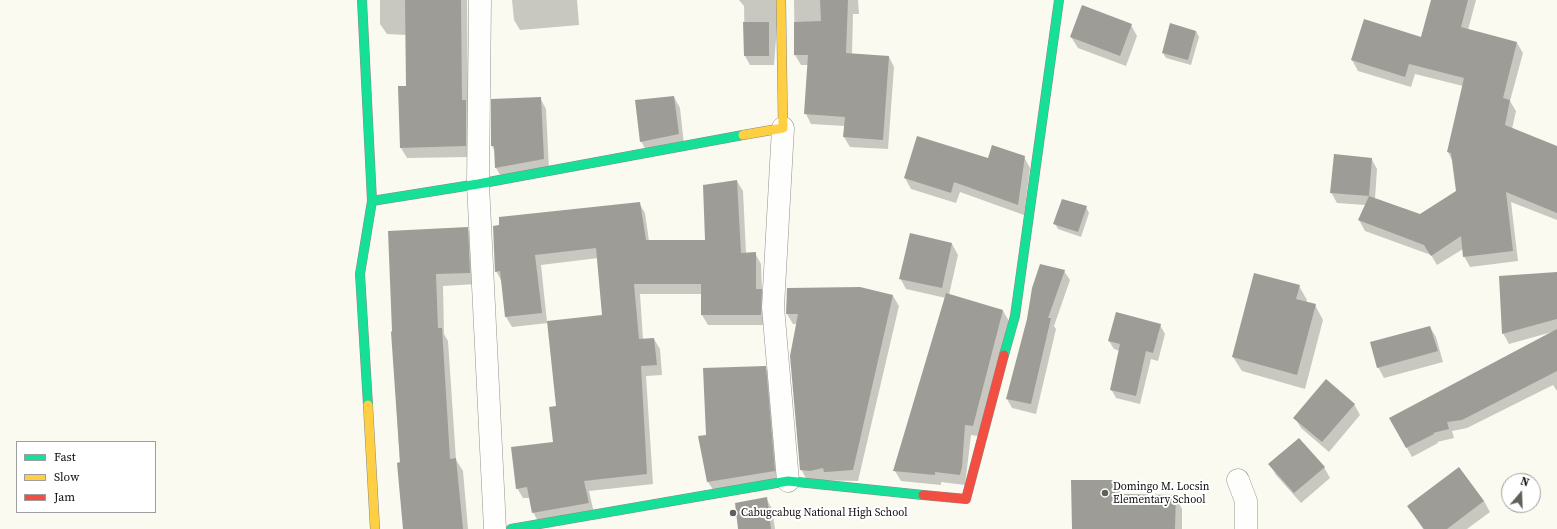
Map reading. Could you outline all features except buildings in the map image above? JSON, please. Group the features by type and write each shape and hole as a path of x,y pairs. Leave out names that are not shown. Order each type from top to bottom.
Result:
{"street":[{"path":"362,0 372,201 360,274 376,529"},
{"path":"480,0 478,184 495,529"},
{"path":"781,0 783,128 773,307 788,481"},
{"path":"511,529 788,481 966,498 1015,316 1059,0"},
{"path":"372,201 478,184 783,128"},
{"path":"1238,480 1246,501 1246,529"}],"traffic: fast":[{"path":"362,0 372,201 360,274 368,405"},
{"path":"1004,355 1015,316 1059,0"},
{"path":"372,201 478,184 743,135"},
{"path":"511,529 788,481 923,495"}],"traffic: slow":[{"path":"743,135 783,128 781,0"},
{"path":"368,405 375,529"}],"traffic: jam":[{"path":"923,495 966,499 1004,355"}],"place":[{"name":"Domingo M. Locsin Elementary School","path":"1105,493"},
{"name":"Cabugcabug National High School","path":"733,513"}]}
